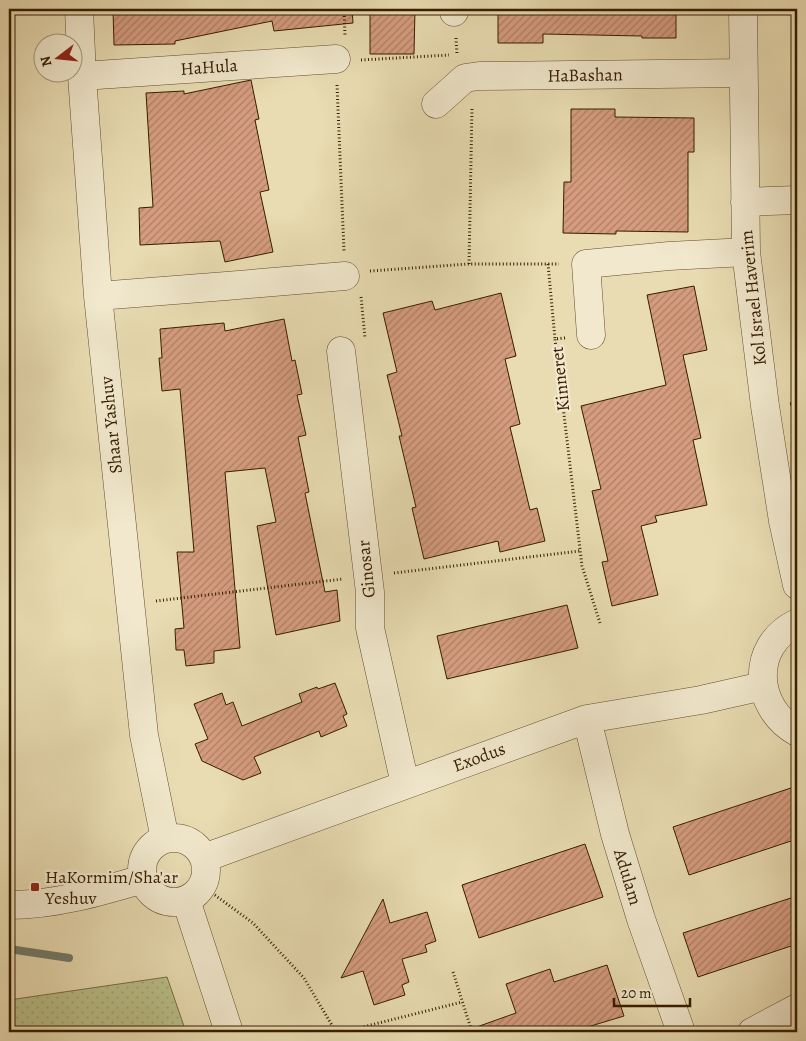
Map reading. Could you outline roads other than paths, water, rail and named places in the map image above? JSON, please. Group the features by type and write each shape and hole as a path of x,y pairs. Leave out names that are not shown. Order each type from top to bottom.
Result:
{"street":[{"name":"Shaar Yashuv","path":"79,9 80,32"},
{"name":"Kol Israel Haverim","path":"743,9 746,252 765,406 783,521 797,585"},
{"name":"HaHula","path":"82,76 336,59"},
{"name":"HaBashan","path":"436,104 465,78 479,76 743,73"},
{"name":"Shaar Yashuv","path":"82,76 98,296 144,735 165,839"},
{"path":"745,202 797,200"},
{"name":"Kinneret","path":"591,335 586,264 746,252"},
{"path":"98,296 233,287 352,274"},
{"name":"Ginosar","path":"341,351 370,592 370,628 405,784"},
{"path":"797,623 777,638 768,652 763,669 763,686 769,704 780,720 797,732"},
{"name":"Exodus","path":"204,858 587,719 701,700 763,686"},
{"name":"Adulam","path":"587,719 615,834 644,928 680,1032"},
{"path":"165,839 184,839 199,850 204,858 206,868 194,893 176,902 165,901 155,896 143,879 142,869 148,850 156,843 165,839"},
{"path":"9,905 30,905 88,895 143,879"},
{"path":"194,893 230,1032"},
{"path":"752,1032 797,1008"}],"waterway":[{"path":"9,949 69,958"}],"place":[{"name":"HaKormim/Sha'ar Yeshuv","path":"35,887"}]}
